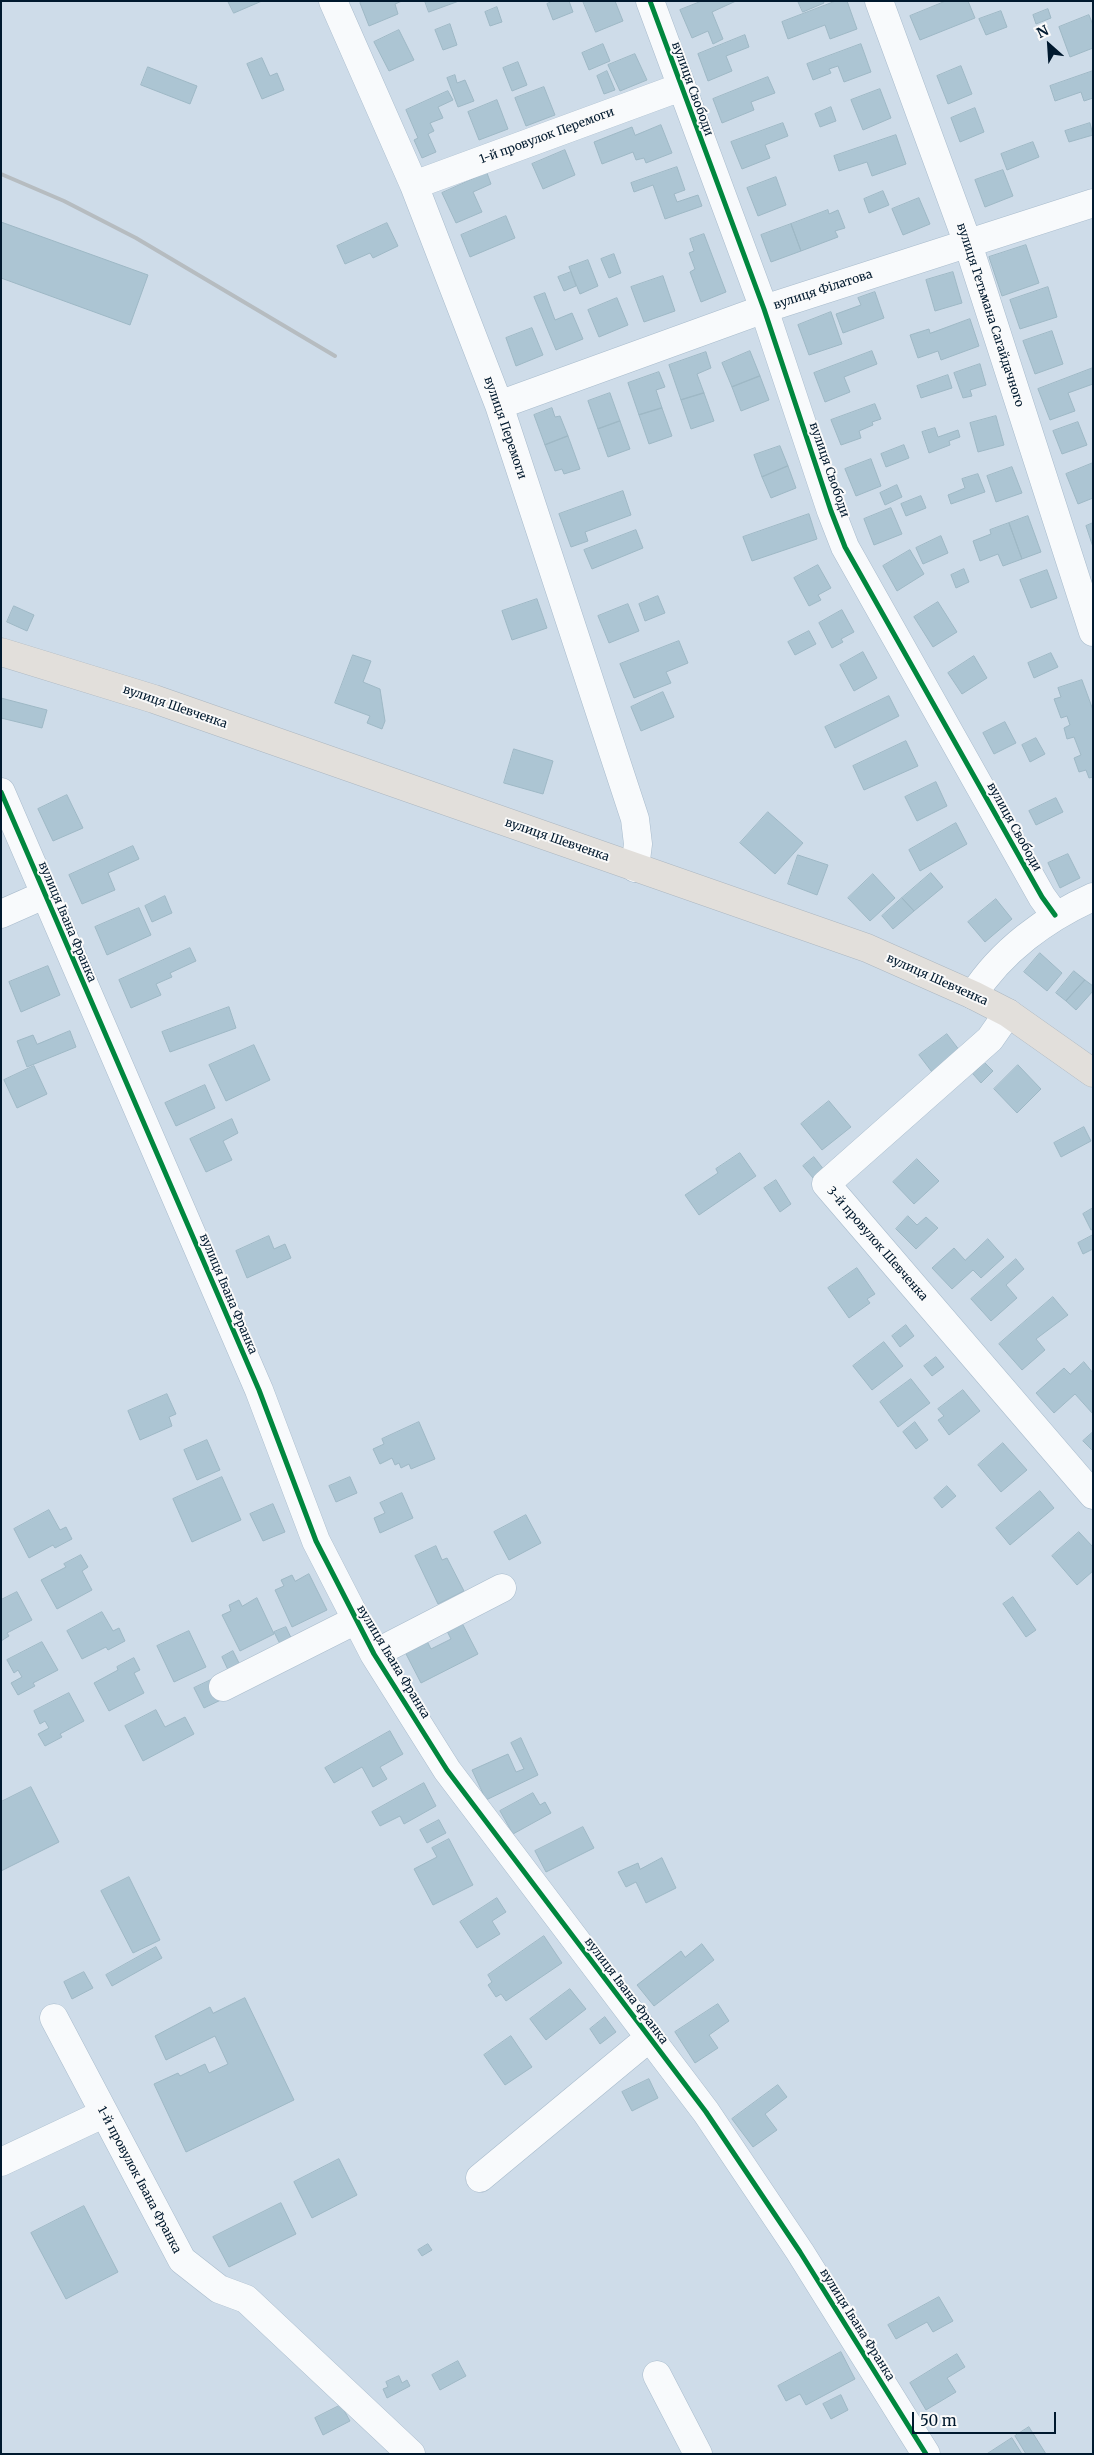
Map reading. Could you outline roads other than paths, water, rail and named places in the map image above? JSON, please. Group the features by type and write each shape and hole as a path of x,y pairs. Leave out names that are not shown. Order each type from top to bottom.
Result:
{"main road":[{"name":"вулиця Шевченка","path":"1,652 154,699 867,948 973,995 1008,1013 1093,1073"}],"street":[{"name":"вулиця Перемоги","path":"333,1 414,185 498,404 635,819 638,844 636,868"},
{"name":"вулиця Свободи","path":"650,1 764,309 831,511 845,547 1042,897 1055,915"},
{"name":"вулиця Гетьмана Сагайдачного","path":"879,1 968,244 1093,632"},
{"name":"1-й провулок Перемоги","path":"414,185 681,87"},
{"name":"вулиця Філатова","path":"498,404 764,309 1093,203"},
{"name":"вулиця Івана Франка","path":"1,792 259,1390 316,1541 374,1654 447,1770 706,2112 800,2252 926,2454"},
{"path":"1,914 44,895"},
{"path":"973,995 992,969 1055,915 1093,897"},
{"name":"3-й провулок Шевченка","path":"1008,1013 990,1039 826,1184 1093,1494"},
{"name":"вулиця Івана Франка","path":"374,1654 502,1588"},
{"name":"вулиця Івана Франка","path":"224,1686 356,1620"},
{"name":"1-й провулок Івана Франка","path":"54,2018 103,2114 182,2260 219,2289 246,2298 411,2454"},
{"path":"480,2178 649,2038"},
{"path":"1,2162 103,2114"},
{"path":"657,2375 698,2454"}],"railway":[{"path":"1,174 64,201 136,238 335,356"}]}
